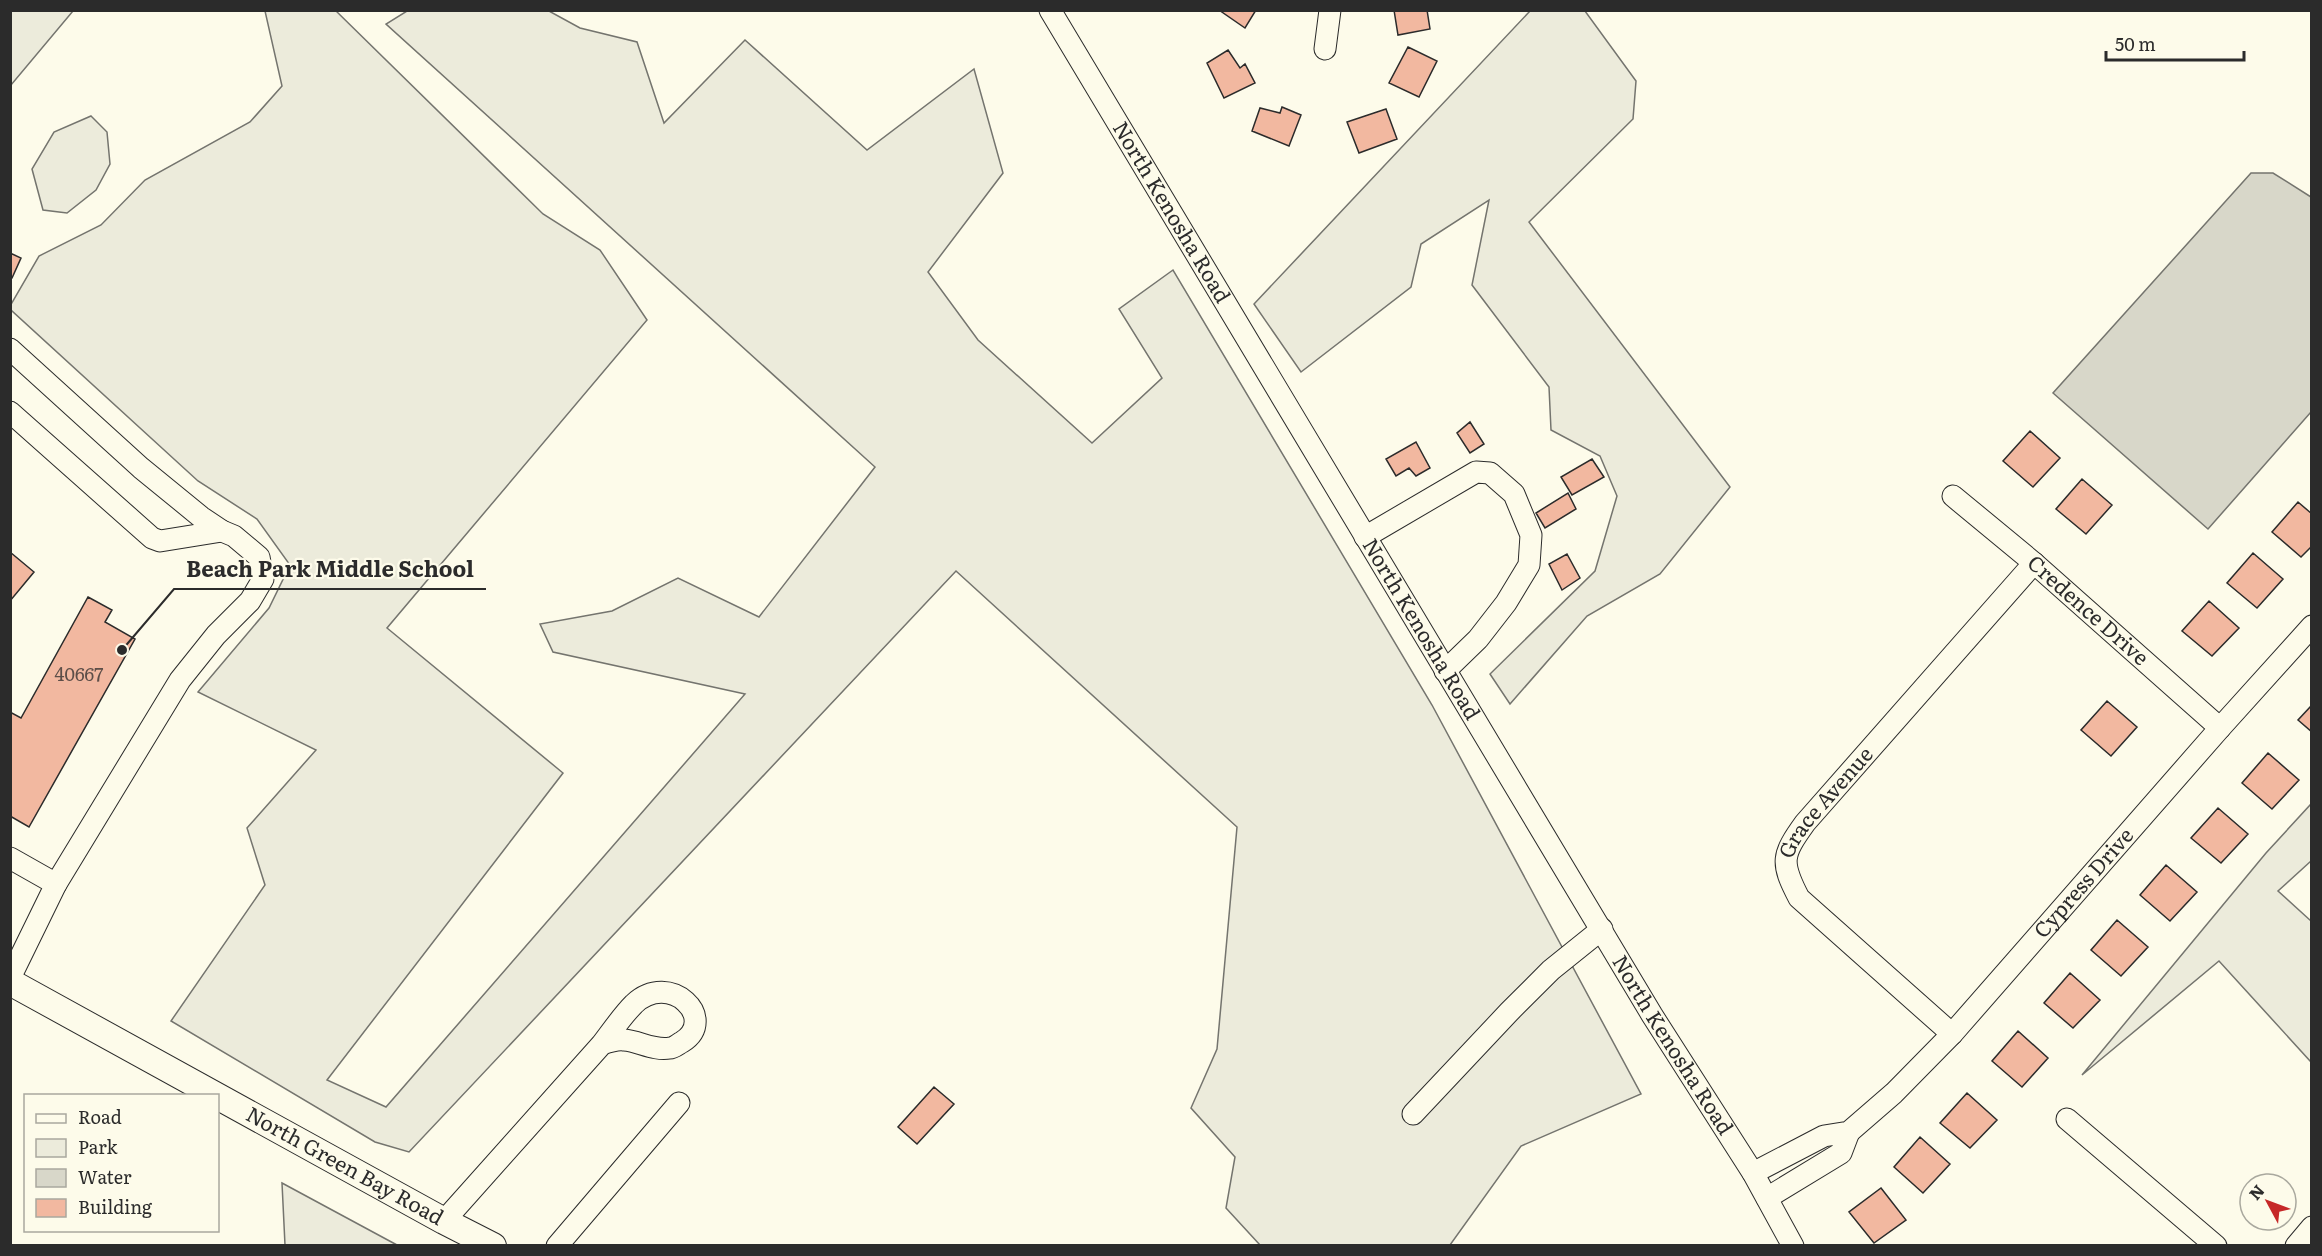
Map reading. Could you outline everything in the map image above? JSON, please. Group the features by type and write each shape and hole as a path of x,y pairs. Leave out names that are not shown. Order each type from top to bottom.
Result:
{"main road":[{"name":"North Green Bay Road","path":"10,980 215,1094"},
{"name":"North Green Bay Road","path":"219,1096 444,1221 493,1245"}],"street":[{"name":"North Kenosha Road","path":"1050,10 1652,1015 1754,1173 1793,1245"},
{"path":"1325,50 1330,10"},
{"path":"10,348 141,468 201,517 234,536 259,557 263,579 250,601 216,635 180,680 56,884 10,980"},
{"path":"10,412 152,538 160,541 222,531"},
{"path":"1365,537 1476,472 1490,473 1514,494 1531,535 1529,565 1506,603 1485,630 1445,671"},
{"name":"Credence Drive","path":"1953,496 2034,563 2220,728"},
{"name":"Grace Avenue","path":"1952,1034 1799,898 1786,873 1788,846 1805,823 2034,563"},
{"name":"Cypress Drive","path":"1767,1198 1840,1154 1849,1132 1894,1093 1952,1034 2312,626"},
{"path":"10,858 56,884"},
{"path":"1413,1114 1517,1003 1551,970 1602,929"},
{"path":"444,1221 602,1044"},
{"path":"557,1245 680,1103"},
{"path":"2067,1119 2216,1245"},
{"name":"Cypress Drive","path":"1754,1173 1824,1136 1849,1132"},
{"path":"2296,1245 2312,1227"}],"green space":[{"path":"335,10 543,214 600,250 647,320 387,628 563,773 327,1080 386,1107 745,694 553,652 540,624 612,611 678,578 759,617 875,467 386,24 407,11 549,11 580,28 637,42 664,123 745,40 867,150 974,69 1003,173 928,272 978,340 1092,443 1162,378 1119,309 1173,270 1432,705 1641,1094 1521,1146 1450,1245 1260,1245 1226,1208 1235,1157 1191,1108 1217,1049 1237,827 956,571 409,1152 375,1142 171,1021 265,885 247,828 316,750 198,692 269,608 290,565 257,519 198,481 11,310 10,306 39,256 101,225 145,180 250,122 282,86 265,11"},
{"path":"10,11 73,11 11,85"},
{"path":"1530,11 1585,11 1636,81 1633,119 1529,222 1730,487 1660,574 1587,616 1510,704 1490,674 1595,571 1617,496 1600,456 1551,430 1549,387 1472,285 1489,200 1421,244 1411,287 1301,372 1254,304"},
{"path":"91,116 107,132 110,164 96,190 67,213 43,210 32,169 54,132"},
{"path":"2311,804 2311,861 2278,891 2311,921 2311,1062 2219,961 2082,1075 2266,853"},
{"path":"282,1183 397,1245 285,1245"}],"water":[{"path":"2251,173 2273,173 2311,197 2311,412 2208,529 2053,393"}],"building":[{"path":"1219,10 1256,10 1245,28"},
{"path":"1394,10 1427,10 1430,29 1398,35"},
{"path":"1408,47 1437,61 1419,97 1389,83"},
{"path":"1228,50 1240,68 1245,64 1255,83 1224,98 1207,63"},
{"path":"1282,107 1301,115 1289,146 1252,131 1260,108 1280,113"},
{"path":"1386,109 1397,139 1359,153 1347,122"},
{"path":"10,253 21,258 12,278 10,278"},
{"path":"1470,422 1484,444 1470,453 1457,433"},
{"path":"2030,431 2060,458 2033,487 2003,461"},
{"path":"1416,442 1430,468 1416,476 1409,468 1396,476 1386,459"},
{"path":"1592,459 1604,477 1572,495 1561,477"},
{"path":"2082,479 2112,505 2086,534 2056,509"},
{"path":"1568,493 1576,509 1545,528 1536,513"},
{"path":"2298,502 2312,514 2312,546 2301,557 2272,532"},
{"path":"10,552 34,572 10,601"},
{"path":"2253,553 2283,579 2257,608 2227,583"},
{"path":"1567,554 1580,578 1562,590 1549,564"},
{"path":"88,597 112,610 105,622 135,639 29,827 10,816 10,712 21,718"},
{"path":"2209,601 2239,628 2212,656 2182,631"},
{"path":"2107,701 2137,727 2111,756 2081,730"},
{"path":"2312,705 2312,732 2298,720"},
{"path":"2268,753 2299,780 2272,809 2242,783"},
{"path":"2218,808 2248,834 2221,863 2191,838"},
{"path":"2166,865 2197,892 2170,921 2140,895"},
{"path":"2117,920 2148,947 2121,976 2091,950"},
{"path":"2070,973 2100,1000 2073,1028 2044,1003"},
{"path":"2018,1031 2048,1058 2022,1087 1992,1061"},
{"path":"934,1087 954,1104 917,1144 898,1127"},
{"path":"1967,1093 1997,1120 1970,1148 1940,1123"},
{"path":"1920,1137 1950,1164 1923,1193 1894,1167"},
{"path":"1881,1188 1906,1220 1874,1243 1849,1212"}],"place":[{"name":"Beach Park Middle School","path":"122,650"}]}
